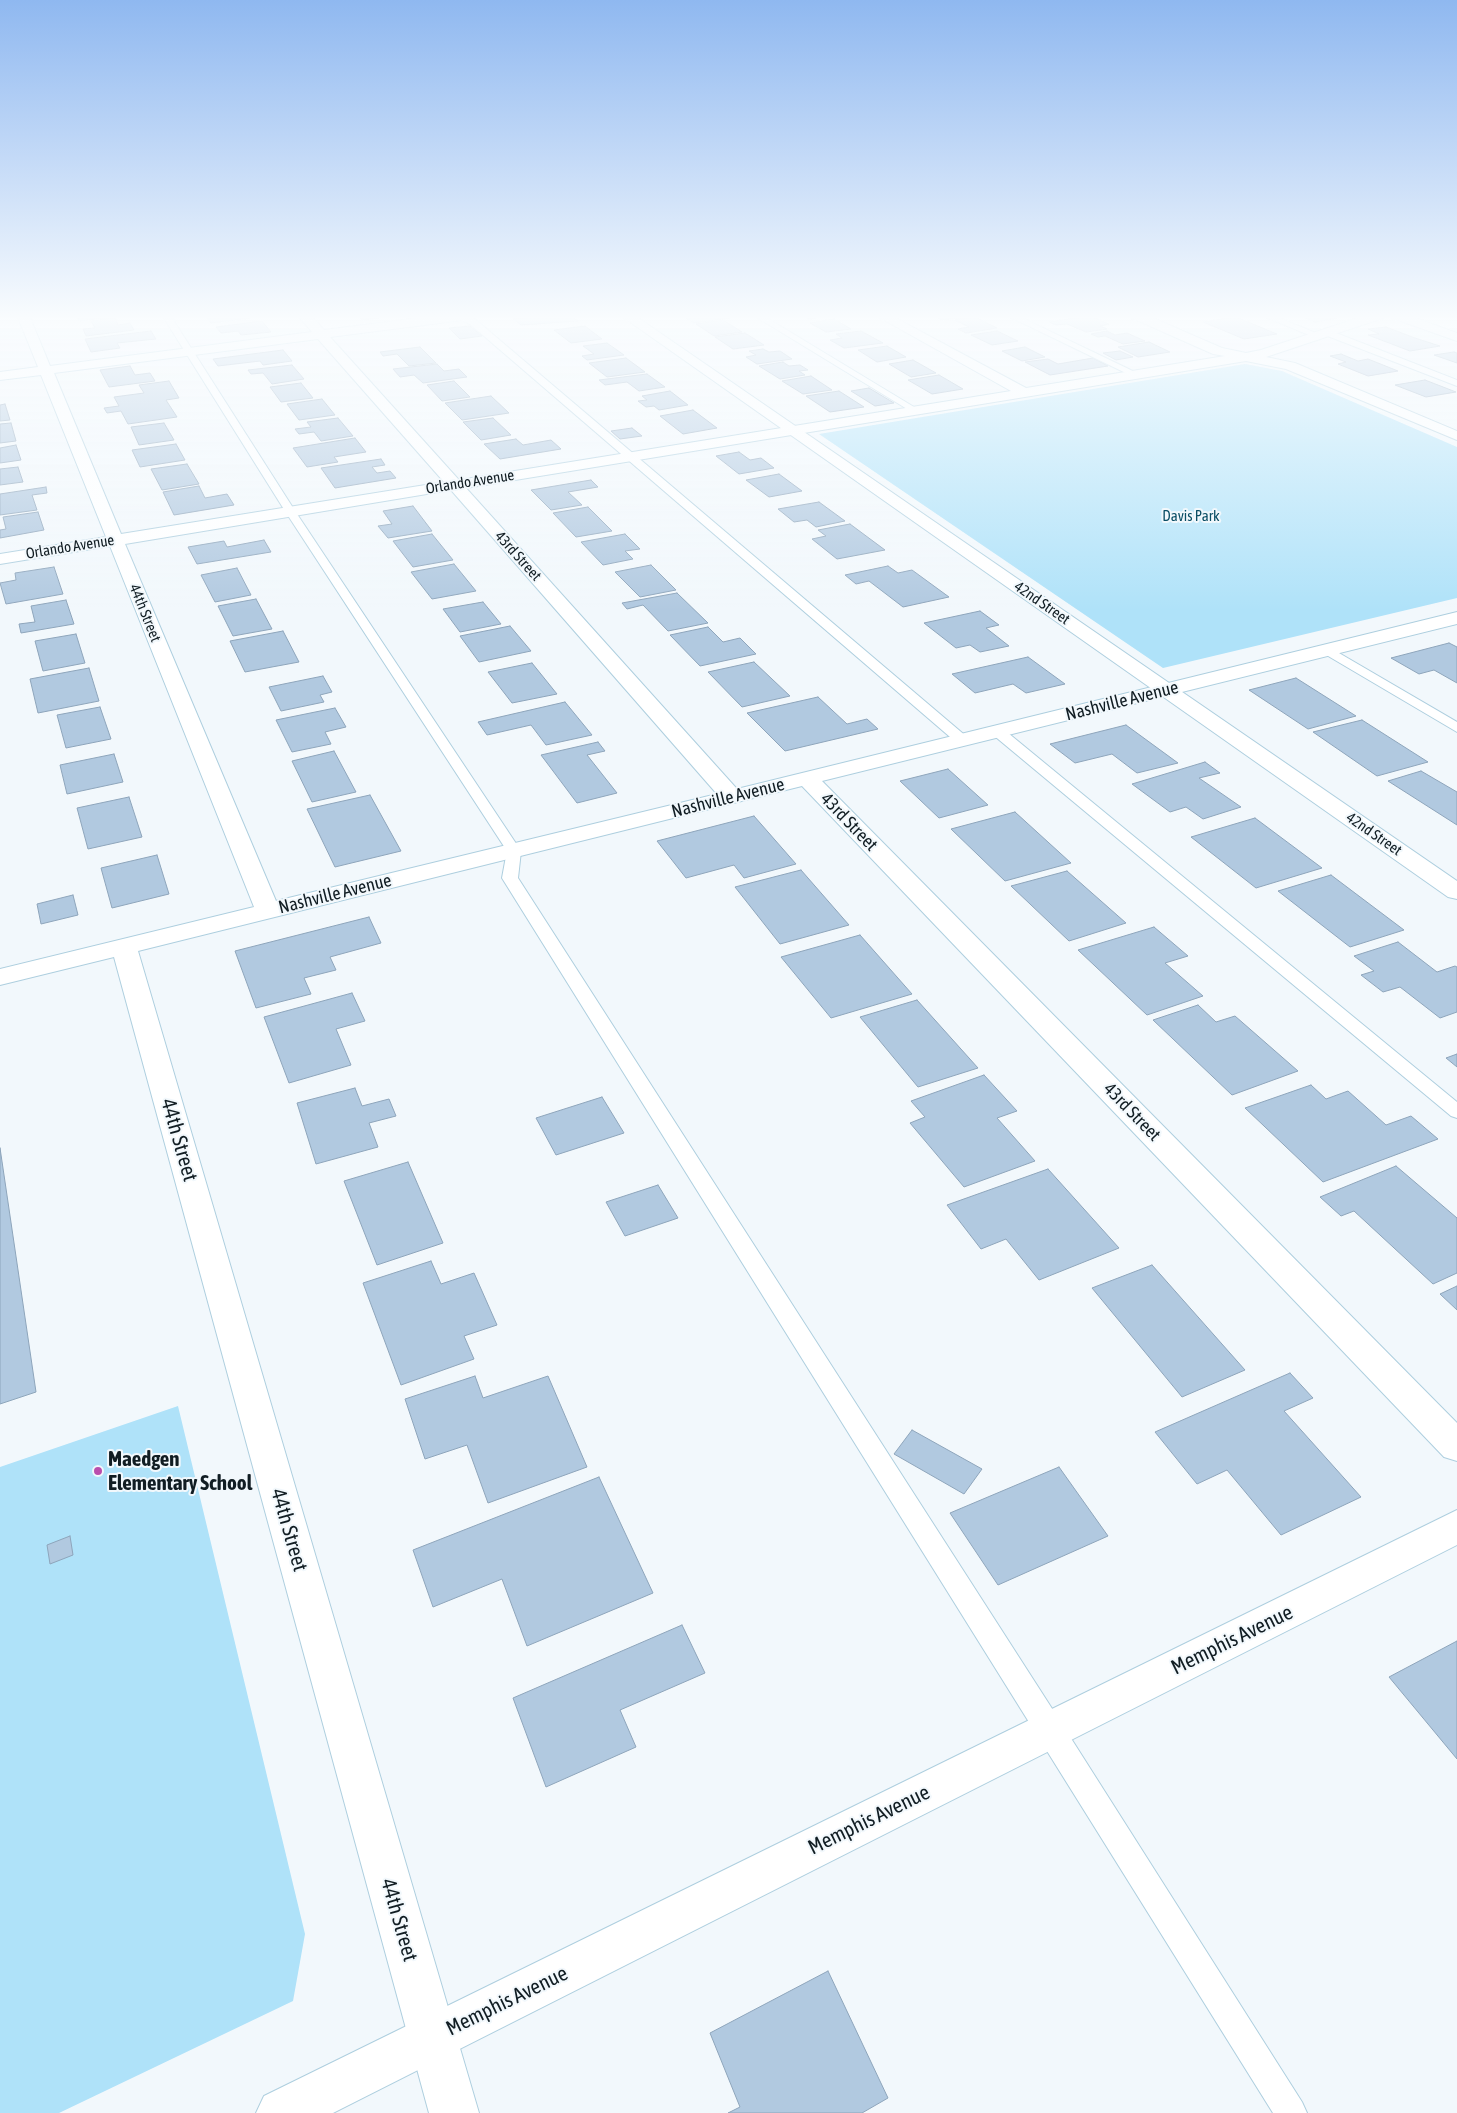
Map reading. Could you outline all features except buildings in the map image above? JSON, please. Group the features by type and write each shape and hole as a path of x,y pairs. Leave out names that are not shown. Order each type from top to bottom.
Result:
{"street":[{"name":"44th Street","path":"64,414 268,911"},
{"name":"43rd Street","path":"392,414 732,797"},
{"name":"42nd Street","path":"767,414 1457,892"},
{"name":"Orlando Avenue","path":"0,559 893,414"},
{"path":"1404,414 1457,436"},
{"name":"Nashville Avenue","path":"0,977 1457,618"},
{"name":"43rd Street","path":"807,778 1457,1446"},
{"name":"44th Street","path":"124,946 454,2113"},
{"name":"Memphis Avenue","path":"281,2113 1457,1527"}],"lane":[{"path":"228,414 290,512 514,851 510,878 1051,1730 1291,2113"},
{"path":"580,414 962,740"},
{"path":"1327,650 1457,728"},
{"path":"997,732 1457,1112"}],"green space":[{"name":"Davis Park","path":"943,414 1380,414 1457,447 1457,598 1163,668 819,434"},
{"name":"Maedgen Elementary School","path":"178,1406 305,1934 293,2001 59,2113 0,2113 0,1467"}],"place":[{"name":"Maedgen Elementary School","path":"98,1471"}]}
